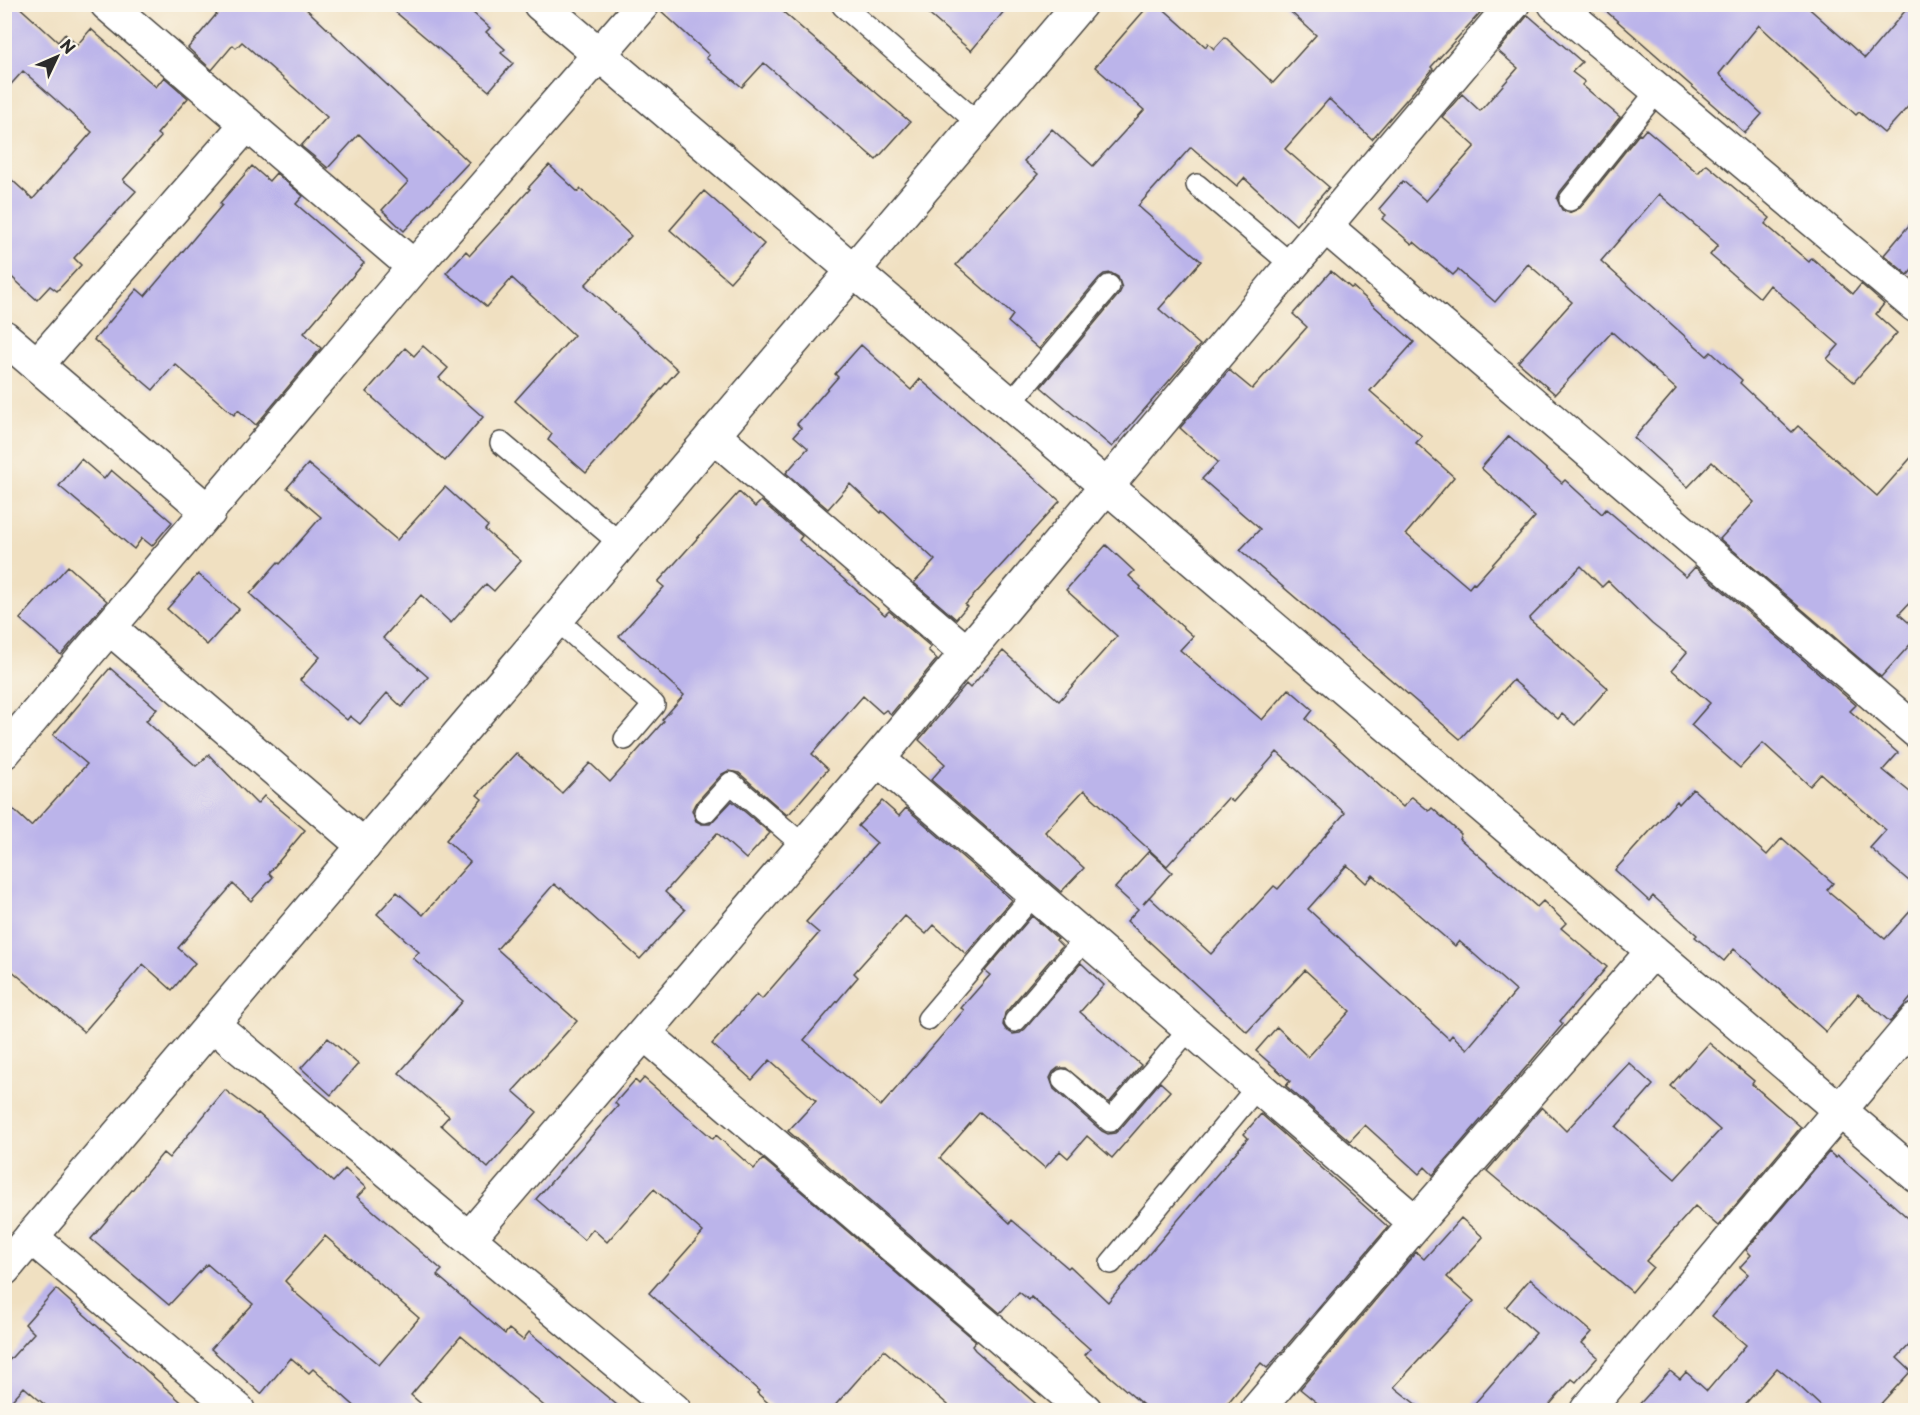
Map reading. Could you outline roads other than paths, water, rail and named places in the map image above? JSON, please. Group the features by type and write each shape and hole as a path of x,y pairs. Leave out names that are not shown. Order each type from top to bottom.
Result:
{"street":[{"path":"107,4 246,126 414,267"},
{"path":"540,4 1916,1175"},
{"path":"4,752 414,267 643,4"},
{"path":"4,1269 1080,4"},
{"path":"469,1238 878,759 1513,4"},
{"path":"1555,4 1916,306"},
{"path":"37,365 246,126"},
{"path":"1325,226 1916,731"},
{"path":"4,337 209,512"},
{"path":"713,435 967,653"},
{"path":"110,628 364,846"},
{"path":"878,759 1416,1223"},
{"path":"1257,1410 1653,951"},
{"path":"1587,1410 1916,1020"},
{"path":"212,1024 674,1410"},
{"path":"644,1033 1085,1410"},
{"path":"31,1237 238,1410"}],"lane":[{"path":"843,6 978,123"},
{"path":"1570,200 1658,90"},
{"path":"1197,184 1292,265"},
{"path":"1010,404 1109,286"},
{"path":"501,443 621,544"},
{"path":"556,619 654,705 626,739"},
{"path":"705,812 731,783 804,846"},
{"path":"928,1019 1034,894"},
{"path":"1014,1021 1086,938"},
{"path":"1063,1080 1110,1121 1190,1028"},
{"path":"1111,1263 1258,1086"}]}
